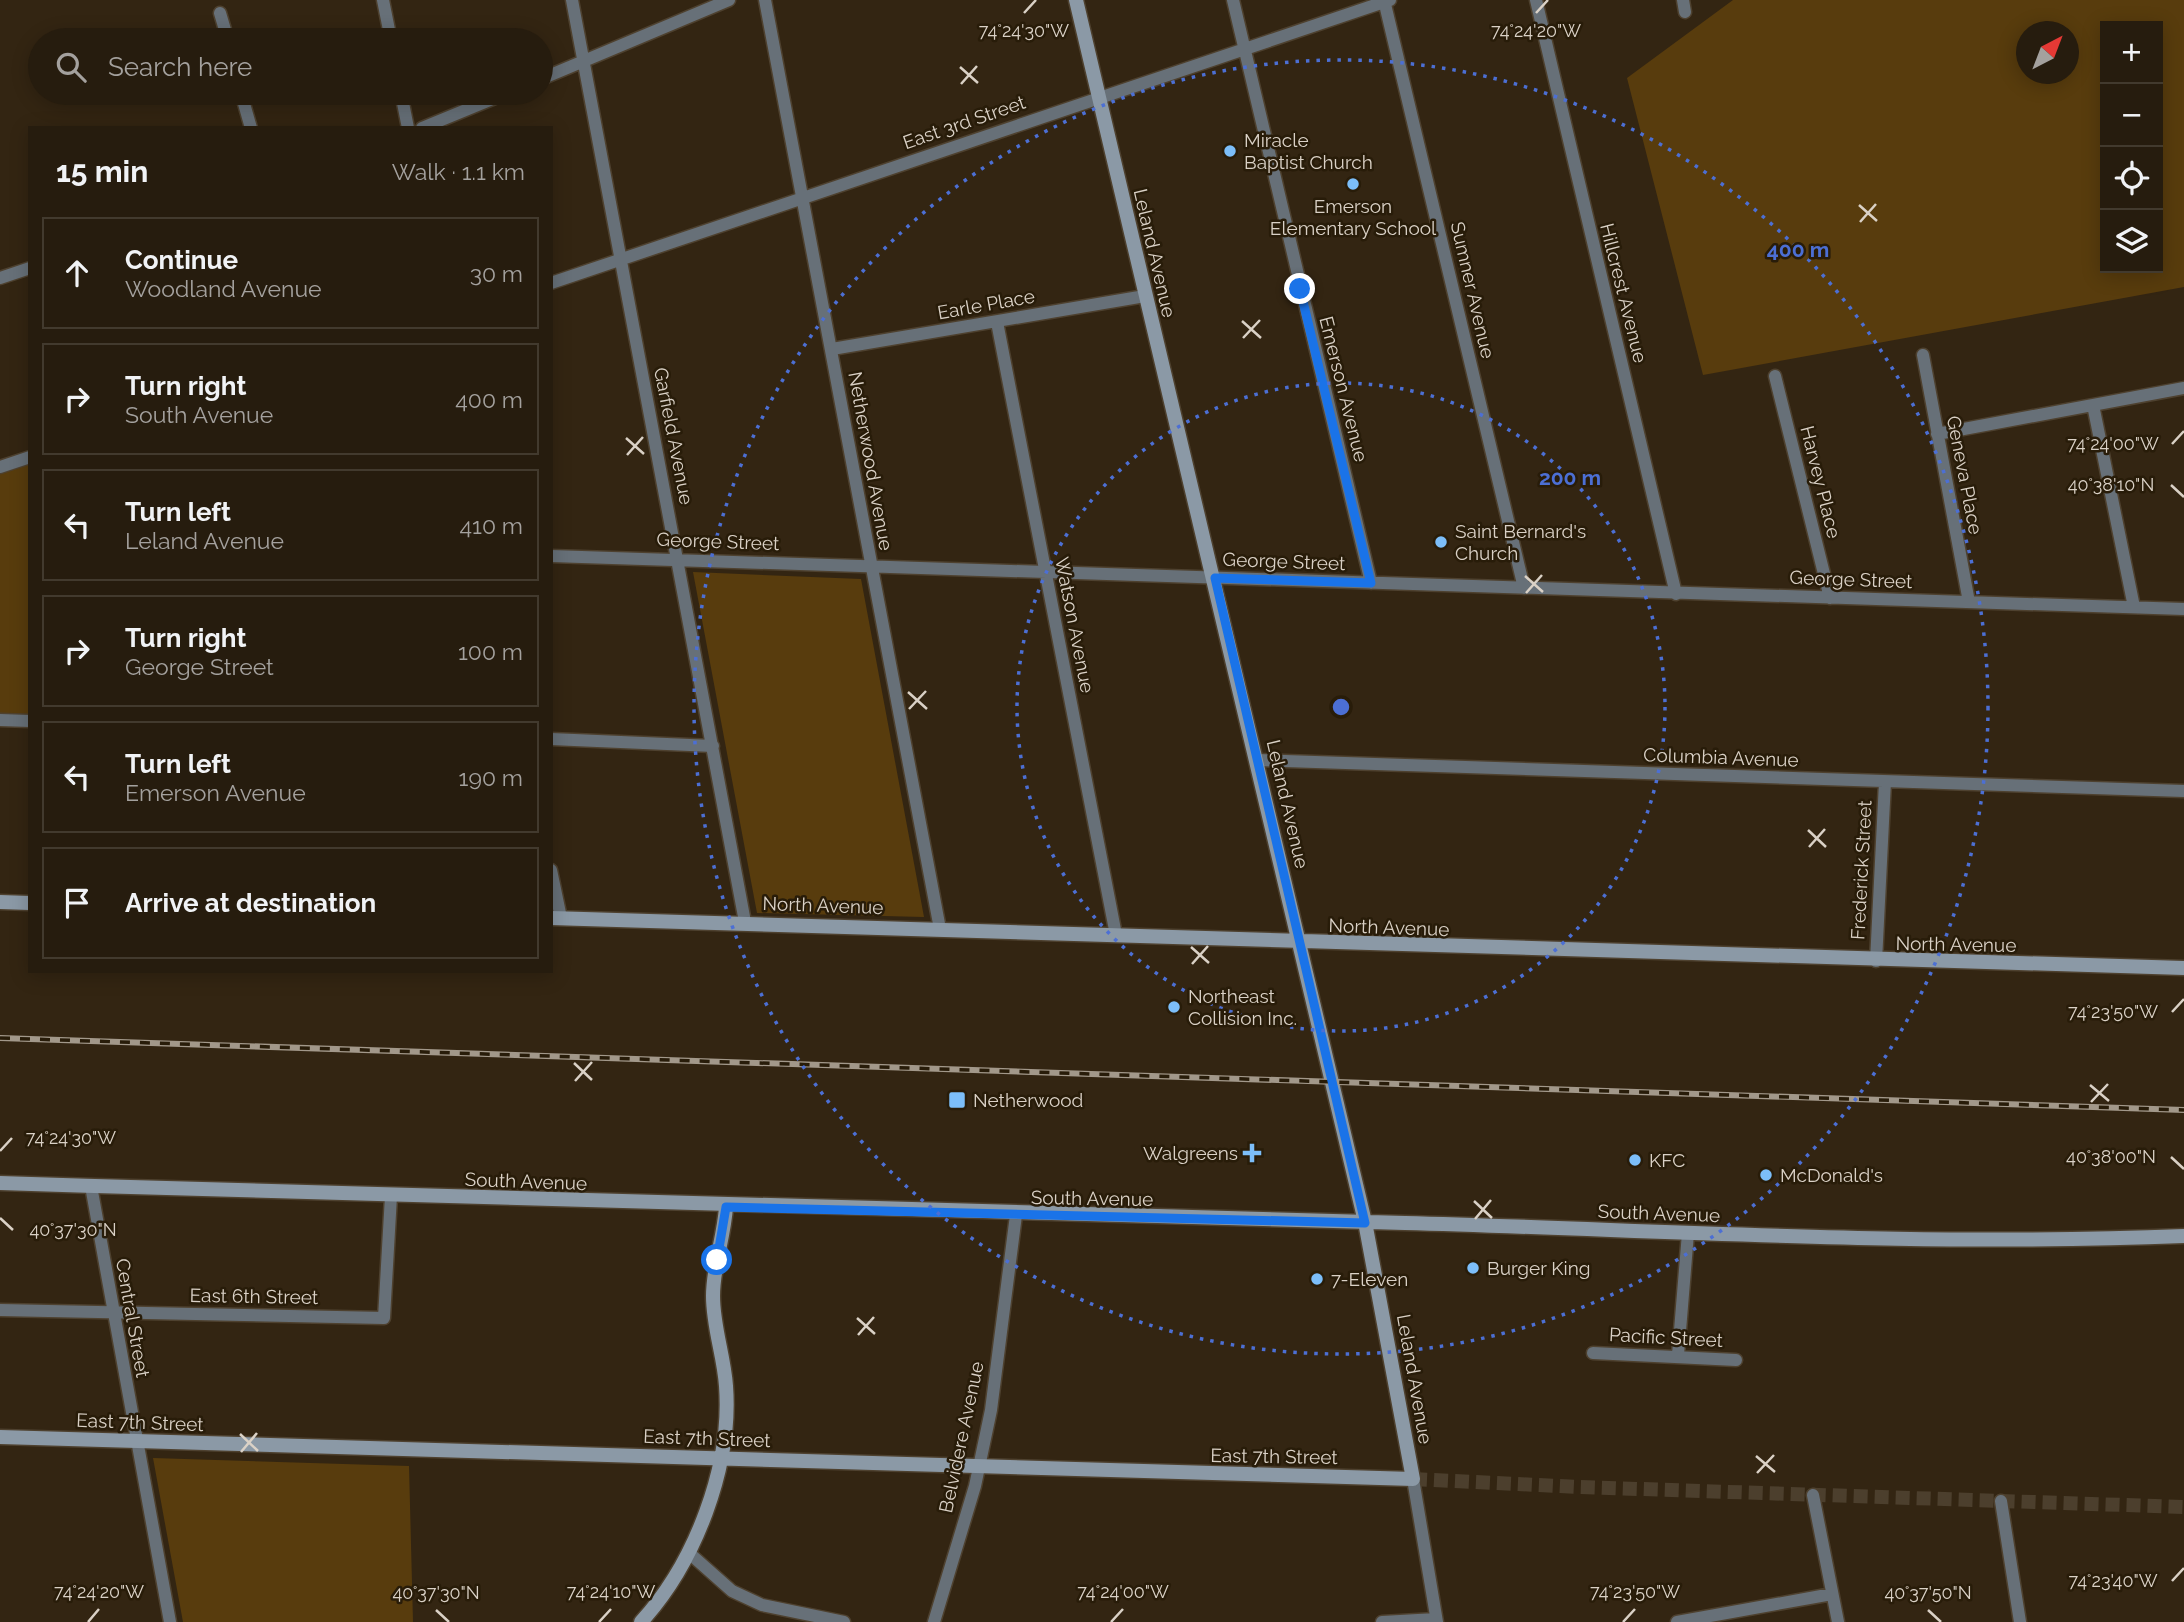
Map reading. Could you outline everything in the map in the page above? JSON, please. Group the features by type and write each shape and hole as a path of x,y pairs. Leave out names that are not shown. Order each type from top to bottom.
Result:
{"street":[{"path":"383,0 389,28"},
{"name":"Garfield Avenue","path":"572,0 745,922"},
{"path":"553,74 729,0"},
{"name":"Netherwood Avenue","path":"765,0 940,929"},
{"name":"Leland Avenue","path":"1076,0 1145,296 1215,578 1365,1223 1437,1620"},
{"name":"Emerson Avenue","path":"1233,0 1371,583"},
{"name":"Hillcrest Avenue","path":"1536,0 1676,594"},
{"name":"East 3rd Street","path":"553,282 1386,1"},
{"name":"Sumner Avenue","path":"1386,1 1524,588"},
{"path":"220,13 224,28"},
{"path":"245,105 250,126"},
{"path":"403,105 408,126"},
{"path":"427,126 478,105"},
{"path":"0,278 28,269"},
{"name":"Earle Place","path":"832,349 1145,296"},
{"name":"Watson Avenue","path":"996,322 1116,935"},
{"name":"Geneva Place","path":"1923,355 1969,602"},
{"name":"Harvey Place","path":"1775,376 1830,598"},
{"path":"1937,434 2184,388"},
{"path":"2093,405 2134,607"},
{"path":"0,467 28,458"},
{"name":"George Street","path":"553,555 2184,609"},
{"path":"0,720 28,721"},
{"path":"553,739 713,746"},
{"name":"Columbia Avenue","path":"1258,760 2184,791"},
{"name":"Frederick Street","path":"1876,961 1885,782"},
{"path":"553,889 556,918"},
{"path":"0,902 28,903"},
{"name":"North Avenue","path":"556,918 745,922 1876,961 2184,968"},
{"name":"South Avenue","path":"0,1184 1914,1241 2047,1241 2184,1236"},
{"name":"Central Street","path":"91,1186 170,1622"},
{"name":"East 6th Street","path":"0,1310 384,1318 391,1196"},
{"path":"641,1622 688,1552 714,1491 721,1457 726,1386 713,1297 726,1207"},
{"name":"Belvidere Avenue","path":"934,1622 991,1409 1016,1215"},
{"path":"1678,1355 1688,1233"},
{"name":"Pacific Street","path":"1593,1353 1678,1355 1736,1360"},
{"name":"East 7th Street","path":"0,1437 1413,1479"},
{"path":"1812,1495 1838,1622"},
{"path":"2001,1501 2020,1622"},
{"path":"688,1552 733,1591 762,1605 844,1622"},
{"path":"1677,1622 1832,1594"},
{"path":"1382,1622 1437,1620"}],"shaded area":[{"path":"1733,0 2184,0 2184,287 1703,375 1627,78"},
{"path":"28,462 28,726 0,725 0,471"},
{"path":"693,572 861,579 924,917 757,913"},
{"path":"153,1458 409,1466 413,1622 183,1622"}],"tunnel":[{"path":"1413,1479 2184,1507"}],"railway":[{"path":"0,1038 2184,1110"}],"place":[{"name":"Miracle Baptist Church","path":"1230,151"},
{"name":"Emerson Elementary School","path":"1353,184"},
{"name":"Saint Bernard's Church","path":"1441,542"},
{"name":"Northeast Collision Inc.","path":"1174,1007"},
{"name":"Netherwood","path":"957,1100"},
{"name":"Walgreens","path":"1252,1153"},
{"name":"KFC","path":"1635,1160"},
{"name":"McDonald's","path":"1766,1175"},
{"name":"Burger King","path":"1473,1268"},
{"name":"7-Eleven","path":"1317,1279"}],"route":[{"path":"717,1260 726,1207 1365,1223 1215,578 1371,583 1300,289"}]}
